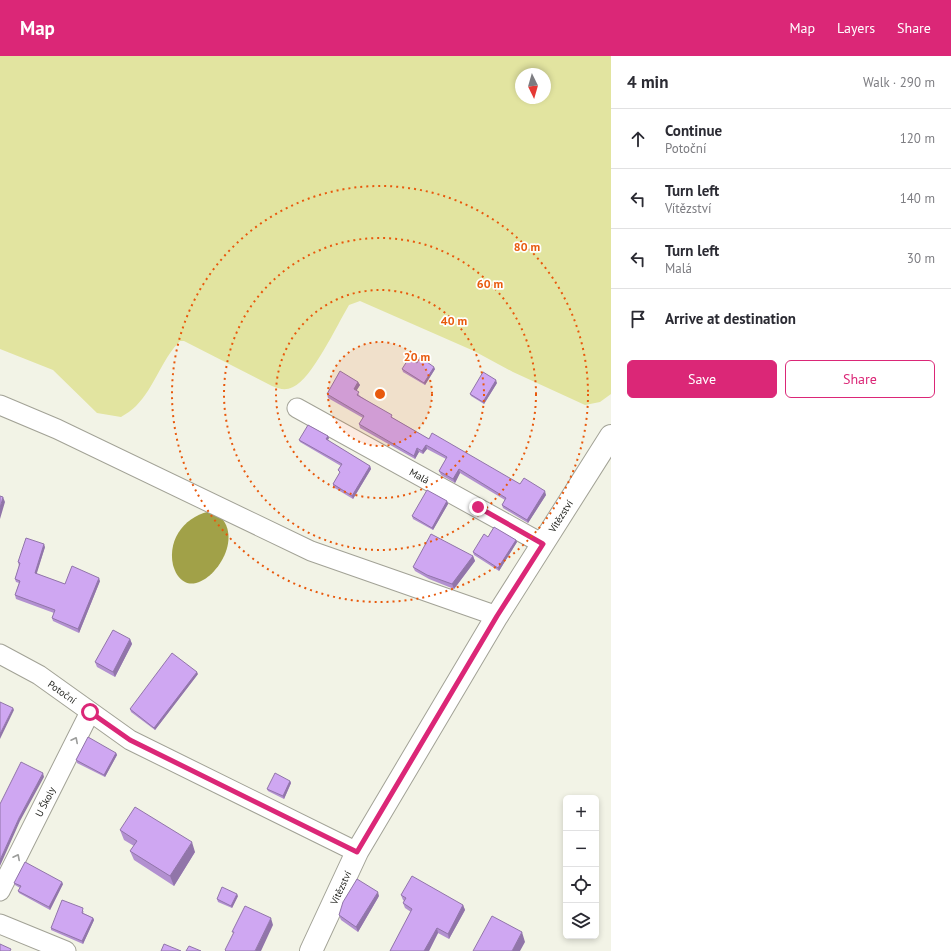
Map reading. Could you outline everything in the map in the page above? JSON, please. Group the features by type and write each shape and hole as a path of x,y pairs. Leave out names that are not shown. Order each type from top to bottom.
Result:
{"main road":[{"name":"Vítězství","path":"311,951 357,852 497,616 611,436"}],"street":[{"path":"0,404 57,429 311,551 497,616"},
{"name":"Malá","path":"297,408 543,544"},
{"name":"Potoční","path":"0,654 39,675 130,740 357,852"},
{"name":"U Školy","path":"0,891 90,712"},
{"path":"0,924 66,951"}],"green space":[{"path":"0,56 611,56 611,394 600,402 585,405 513,372 474,351 360,301 349,305 331,338 308,374 293,387 287,389 272,386 184,341 180,341 173,348 143,399 121,417 97,413 53,370 0,349"}],"shaded area":[{"path":"213,511 224,521 228,533 227,547 222,560 214,571 205,579 194,583 185,582 177,575 173,565 172,555 176,537 187,522 204,513"}],"building":[{"path":"420,357 434,367 424,383 402,369 409,358 417,363"},
{"path":"340,371 358,382 354,389 359,392 357,395 392,415 391,417 429,439 432,433 520,484 524,478 545,491 527,520 502,505 506,498 459,469 453,479 439,471 447,457 426,445 422,451 417,448 414,456 359,424 364,416 327,394"},
{"path":"483,372 496,380 483,402 470,394"},
{"path":"308,425 328,436 326,439 370,466 352,496 333,484 340,472 338,470 342,464 299,440"},
{"path":"427,490 447,501 432,528 412,516"},
{"path":"0,496 3,497 0,508"},
{"path":"494,527 516,540 498,568 473,552 484,534 488,537"},
{"path":"431,534 473,556 452,584 427,575 413,567"},
{"path":"26,538 44,544 35,573 65,584 72,566 99,578 78,629 52,618 55,610 15,595 20,581 15,579 20,563 18,562"},
{"path":"113,630 130,639 113,672 95,662"},
{"path":"172,653 197,672 154,728 130,709"},
{"path":"0,702 13,708 0,734"},
{"path":"88,737 116,753 104,775 76,760"},
{"path":"21,762 43,773 19,818 0,860 0,804"},
{"path":"275,773 290,781 283,796 267,789"},
{"path":"135,807 192,842 170,876 130,851 137,841 120,830"},
{"path":"25,862 62,882 49,907 18,891 21,886 14,883"},
{"path":"412,876 463,905 448,934 437,928 424,951 390,951 412,909 403,903 406,898 401,895"},
{"path":"357,879 378,892 356,927 339,915 343,902"},
{"path":"222,887 237,894 231,906 217,899"},
{"path":"62,900 83,908 82,913 93,918 82,941 51,928"},
{"path":"245,906 271,918 255,951 226,951 225,950 234,932 232,932"},
{"path":"492,916 522,932 512,951 473,951"},
{"path":"0,944 11,949 10,951 0,951"},
{"path":"164,944 181,951 161,951"},
{"path":"189,946 201,951 186,951"}],"route":[{"path":"90,712 130,740 357,852 497,616 543,544 478,507"}]}
